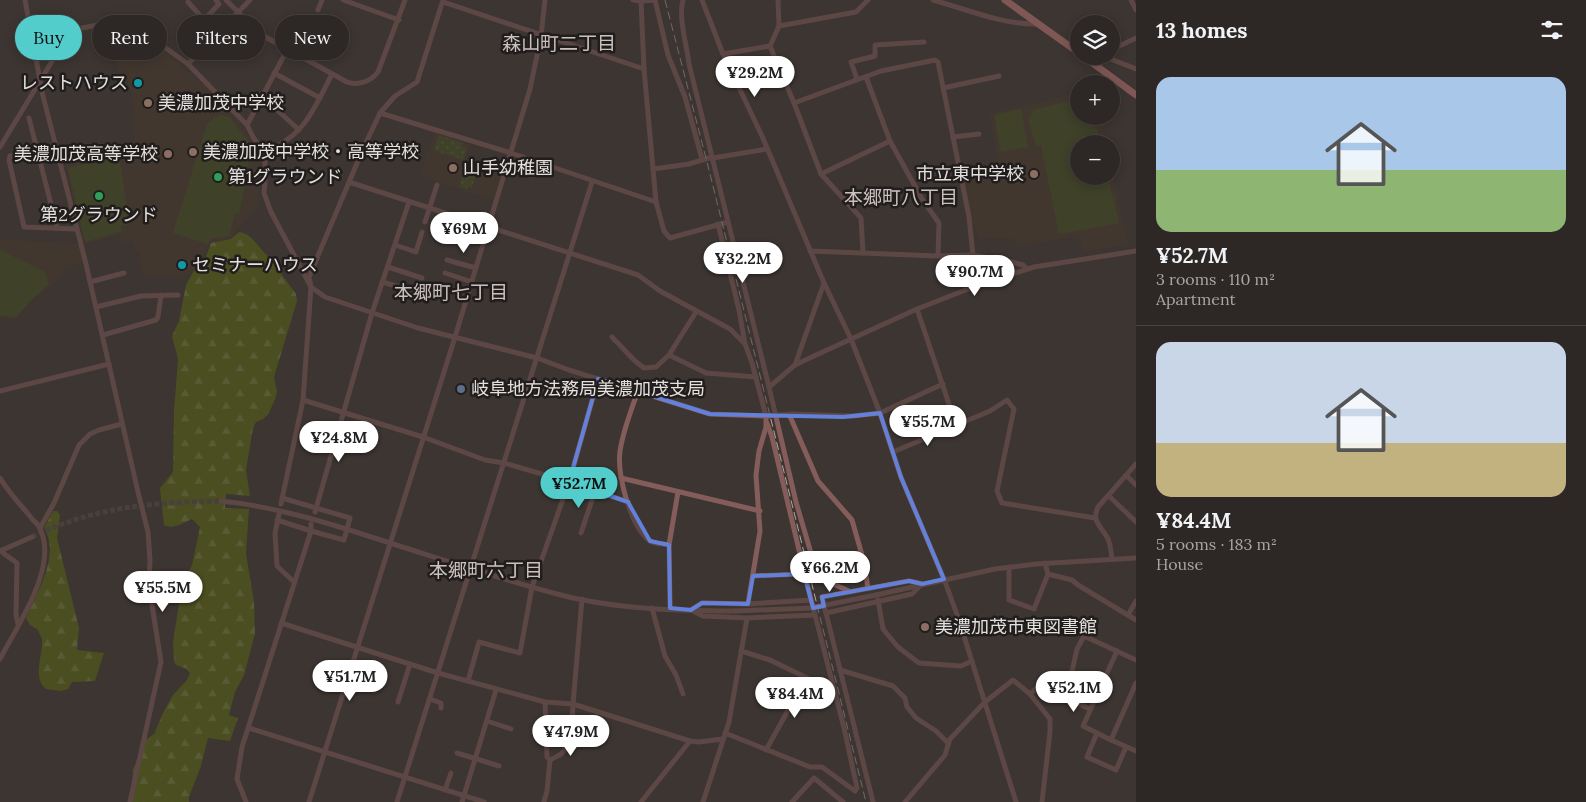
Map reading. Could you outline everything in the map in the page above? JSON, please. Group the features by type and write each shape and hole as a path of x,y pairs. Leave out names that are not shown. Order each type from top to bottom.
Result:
{"main road":[{"path":"1005,0 1070,47"},
{"path":"1095,65 1136,95"}],"street":[{"path":"24,0 55,145 90,282 148,532 149,586 162,662 130,802"},
{"path":"188,2 204,20 219,4 216,0"},
{"path":"226,0 260,34 275,43"},
{"path":"188,64 250,0"},
{"path":"318,10 322,0"},
{"path":"343,0 399,20"},
{"path":"306,60 350,83 365,82 374,78 399,20 405,0"},
{"path":"308,802 455,337 530,89 541,36 545,0"},
{"path":"634,0 655,0 668,55 685,97 702,159"},
{"path":"683,0 683,21 689,64 770,387 775,416 796,502 818,577 851,592"},
{"path":"702,0 723,54 767,149 824,283 851,339 880,412 901,477 944,579 1016,802"},
{"path":"778,0 779,26 770,46 821,174 861,218 863,254"},
{"path":"779,26 856,12 868,0"},
{"path":"933,0 997,18 1027,24 1038,24"},
{"path":"1131,0 1136,10"},
{"path":"294,582 277,566 275,533 278,517 311,531 344,540 350,518 282,501 303,400 311,287 309,277 380,113 394,96 417,82 443,1 541,36 644,69"},
{"path":"641,1 644,69 656,202 664,232 670,238 728,222"},
{"path":"0,147 54,58 70,36 82,28 98,25 113,26 151,39 188,64 247,124 263,152 266,170 264,193 266,201 302,273 311,287 325,297 455,337 537,358 569,370 710,414 766,418 791,414 843,417 880,412 943,384"},
{"path":"1120,46 1136,38"},
{"path":"857,79 852,62 875,56 875,45 924,42"},
{"path":"723,54 770,46"},
{"path":"247,124 281,60"},
{"path":"794,103 881,71 935,60 938,62 968,217 973,255"},
{"path":"1120,63 1136,69"},
{"path":"274,73 320,98"},
{"path":"263,152 286,142 299,130 312,113 332,74"},
{"path":"943,88 999,76"},
{"path":"866,77 890,141 922,199 940,224 938,256"},
{"path":"262,96 299,130"},
{"path":"380,113 511,153 592,182 656,202"},
{"path":"29,118 56,228"},
{"path":"953,137 979,134"},
{"path":"821,174 890,141"},
{"path":"55,145 10,156 9,160 24,226 76,229"},
{"path":"653,169 767,149"},
{"path":"349,182 638,275 660,291 730,329 745,344"},
{"path":"397,802 592,182"},
{"path":"425,222 437,185"},
{"path":"316,509 372,313 409,202"},
{"path":"718,224 739,310 745,344 756,377 804,574 835,691 856,788 854,791 822,767 810,767 725,733"},
{"path":"395,245 416,252 422,232"},
{"path":"810,251 938,256 973,255 1008,261 1023,265 1027,269"},
{"path":"770,387 795,365 917,309 1027,269 1136,251"},
{"path":"447,260 476,268"},
{"path":"388,267 422,278"},
{"path":"90,282 124,273"},
{"path":"445,274 472,282"},
{"path":"382,282 411,290"},
{"path":"795,365 796,357 824,283"},
{"path":"102,335 156,320 161,295"},
{"path":"96,307 141,296 178,295"},
{"path":"917,309 956,425"},
{"path":"612,338 644,368 656,367 669,355 696,312"},
{"path":"669,355 706,373 756,377"},
{"path":"0,391 109,364"},
{"path":"468,681 480,642 520,654 532,587 569,482 598,379"},
{"path":"638,391 622,443 621,478 635,521 650,541 669,545"},
{"path":"303,400 423,437 485,460 504,463 569,482 628,502"},
{"path":"893,452 990,411 1007,400 1014,409 997,490 1002,503 1095,518"},
{"path":"791,414 818,481 852,520 864,562 868,589"},
{"path":"748,604 760,531 756,475 759,451 766,427 766,418"},
{"path":"40,528 54,503 79,445 90,434 122,424"},
{"path":"1112,559 1110,544 1096,523 1095,518 1098,507 1136,464"},
{"path":"1127,476 1136,485"},
{"path":"0,478 40,528 44,543 45,559 42,574 0,659"},
{"path":"621,478 760,511"},
{"path":"581,533 595,491"},
{"path":"670,608 669,545 678,492"},
{"path":"1109,496 1136,522"},
{"path":"221,501 275,509 347,529 532,587 608,604 652,608 734,611 811,608 877,598"},
{"path":"246,802 237,779 242,747 250,728 311,531 311,524"},
{"path":"18,624 16,615 17,563 1,550 32,537"},
{"path":"826,613 922,584 1009,567 1136,558"},
{"path":"1009,567 1009,600 1034,609 1048,574 1045,563"},
{"path":"753,576 804,574"},
{"path":"1048,574 1072,580 1136,620"},
{"path":"873,802 822,598 909,581 922,584"},
{"path":"877,598 883,629 898,647 919,663 960,666 972,661"},
{"path":"550,760 562,753 567,744 573,721 582,599"},
{"path":"691,610 702,603 748,604 811,600"},
{"path":"1128,615 1136,600"},
{"path":"652,608 665,656 676,675 683,694"},
{"path":"691,610 703,616 747,618 815,615"},
{"path":"703,802 732,708 747,618"},
{"path":"281,624 496,690 545,702 573,704 690,742 723,739"},
{"path":"1066,698 1077,650 1084,636 1136,660"},
{"path":"741,651 770,660 835,691"},
{"path":"1117,651 1083,726 1136,751"},
{"path":"398,702 410,664"},
{"path":"840,670 893,686 905,698 907,707 916,718 936,731 948,744"},
{"path":"766,750 806,678"},
{"path":"905,802 945,755 950,739 985,702 1013,680 1030,694 1050,719 1042,802"},
{"path":"1030,694 1040,685 1090,709"},
{"path":"1111,740 1135,687"},
{"path":"463,799 496,690"},
{"path":"430,699 442,703 441,708"},
{"path":"544,802 550,760 548,757 545,702"},
{"path":"487,721 511,729"},
{"path":"250,728 325,750 445,790 463,799 484,802"},
{"path":"1097,733 1087,757 1116,770 1126,747"},
{"path":"641,802 690,742"},
{"path":"457,753 499,766"},
{"path":"445,790 451,773"},
{"path":"792,802 814,778 842,802"}],"highlighted area":[{"path":"598,379 710,414 843,417 880,413 901,477 944,579 922,584 909,581 822,597 824,606 813,608 804,574 753,576 748,604 702,603 691,610 670,608 669,545 650,541 628,502 569,482"}],"shaded area":[{"name":"美濃加茂中学校・高等学校","path":"167,53 208,89 238,119 259,154 262,166 258,190 258,205 231,238 210,243 194,272 185,273 184,277 142,276 139,251 135,251 134,240 123,244 120,234 84,244 65,164 135,150 132,99 126,73 118,69 117,60 167,60"},
{"name":"市立東中学校","path":"1070,95 1070,125 1102,125 1104,135 1070,135 1070,185 1115,185 1128,244 1083,252 1079,236 1018,246 1015,239 978,238 969,211 963,180 1000,171 989,114"},
{"name":"山手幼稚園","path":"435,132 470,145 464,163 501,174 493,200 420,176"},
{"path":"0,239 78,244 84,262 65,268 59,279 31,301 16,319 0,317"}],"green space":[{"path":"1070,101 1070,125 1092,125 1097,129 1099,135 1070,135 1070,185 1110,185 1119,223 1059,234 1041,145 1036,146 1028,119 1033,110"},
{"path":"1021,109 1028,147 1001,152 994,115"},
{"name":"第1グラウンド","path":"222,115 229,117 248,141 250,156 239,214 235,213 229,236 210,239 208,244 173,233 207,124"},
{"path":"439,135 463,143 462,147 467,148 463,160 434,150"},
{"name":"第2グラウンド","path":"119,155 129,224 121,226 122,231 85,242 68,168"},
{"path":"464,168 477,170 472,188 468,186 467,189 459,187"},
{"path":"239,232 248,235 269,257 296,294 297,301 274,377 277,392 275,399 269,413 263,419 256,422 253,428 246,470 250,496 226,494 225,508 249,509 246,553 254,602 255,634 244,675 235,692 229,715 238,718 230,741 208,738 189,802 131,802 133,770 145,740 154,734 173,695 187,680 190,673 187,669 176,665 173,642 182,584 192,565 200,527 192,519 171,527 164,525 160,488 173,472 174,412 178,359 172,336 179,321 186,285 193,272 204,262 211,243 231,239"},
{"path":"0,250 45,272 49,284 16,317 0,315"},
{"path":"53,511 57,511 60,515 57,538 79,628 77,650 104,653 95,681 72,682 68,689 61,691 46,689 42,684 39,666 42,640 37,629 30,625 26,618 46,573 50,550 49,538 44,528"}],"tunnel":[{"path":"32,537 78,519 124,508 172,503 221,501"}],"railway":[{"path":"665,0 866,802"}],"place":[{"name":"レストハウス","path":"138,83"},
{"name":"美濃加茂中学校","path":"148,103"},
{"name":"美濃加茂中学校・高等学校","path":"193,152"},
{"name":"美濃加茂高等学校","path":"168,154"},
{"name":"山手幼稚園","path":"453,168"},
{"name":"市立東中学校","path":"1034,174"},
{"name":"第1グラウンド","path":"218,177"},
{"name":"第2グラウンド","path":"99,196"},
{"name":"セミナーハウス","path":"182,265"},
{"name":"岐阜地方法務局美濃加茂支局","path":"461,389"},
{"name":"美濃加茂市東図書館","path":"925,627"}],"district":[{"name":"森山町二丁目","path":"559,43"},
{"name":"本郷町八丁目","path":"901,197"},
{"name":"本郷町七丁目","path":"451,292"},
{"name":"本郷町六丁目","path":"486,570"}]}
